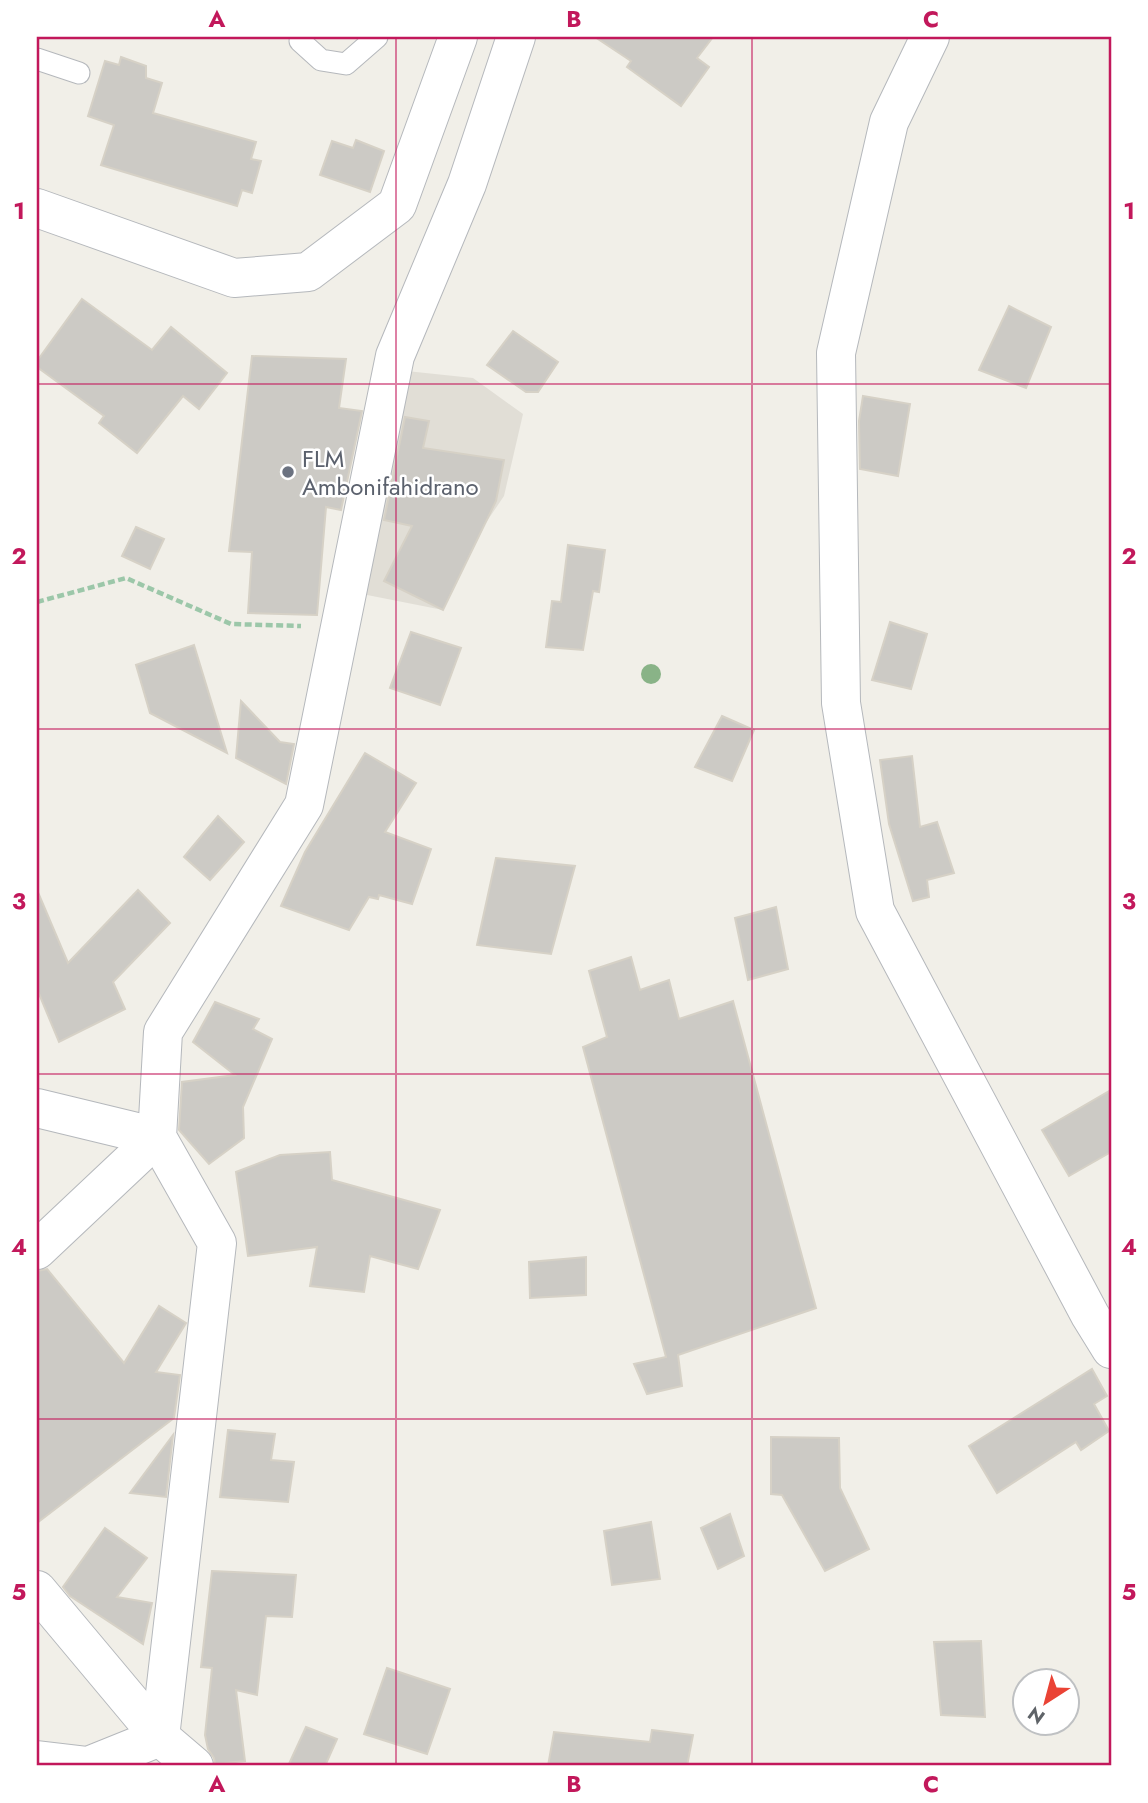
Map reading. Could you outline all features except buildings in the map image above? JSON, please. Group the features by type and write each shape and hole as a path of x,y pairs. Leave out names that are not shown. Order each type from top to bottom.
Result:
{"street":[{"path":"37,208 234,278 308,272 397,205 458,37"},
{"path":"160,1737 218,1243 157,1137 163,1032 304,805 395,356 467,184 516,37"},
{"path":"930,37 889,121 836,353 841,703 875,911 1090,1315 1111,1349"},
{"path":"37,1108 157,1137"},
{"path":"37,1250 157,1137"},
{"path":"37,1590 160,1737 194,1766"},
{"path":"37,1760 88,1766 160,1737"}],"lane":[{"path":"300,41 321,60 346,64 377,37"},
{"path":"37,59 79,73"}],"path":[{"path":"37,601 126,578 231,624 340,628"}],"shaded area":[{"path":"397,370 473,378 523,414 504,496 483,527 443,610 352,592"}],"place":[{"name":"FLM Ambonifahidrano","path":"288,472"}]}
